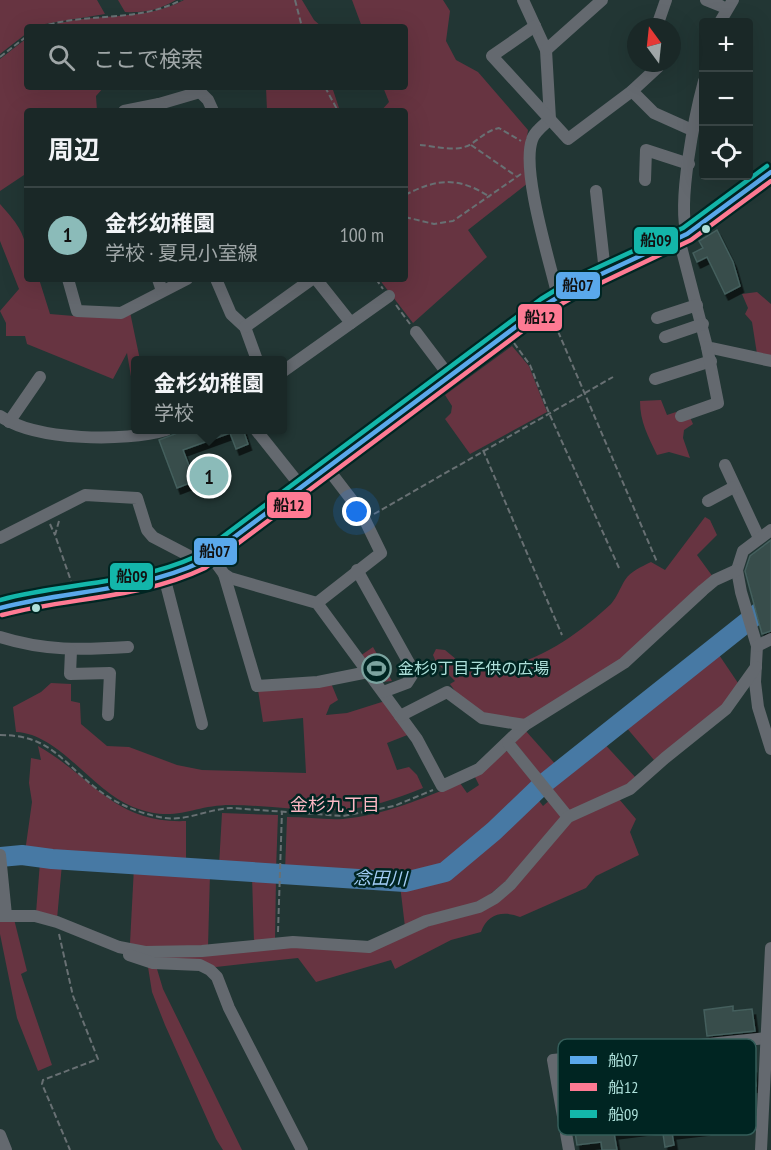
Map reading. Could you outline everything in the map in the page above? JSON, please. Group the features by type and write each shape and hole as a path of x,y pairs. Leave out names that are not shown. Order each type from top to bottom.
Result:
{"main road":[{"path":"0,609 35,598 126,588 165,580 206,559 303,489 551,301 605,272 683,236 771,172"}],"street":[{"path":"523,0 546,50 550,119 533,136 530,143 531,182 551,301"},
{"path":"546,50 602,0"},
{"path":"660,18 666,0"},
{"path":"706,0 725,2 721,18"},
{"path":"535,26 492,56 568,138 632,91 653,72"},
{"path":"160,107 199,90"},
{"path":"202,90 212,108"},
{"path":"632,91 654,113 692,130"},
{"path":"681,416 718,403 683,236 692,130 699,101"},
{"path":"645,180 646,150 689,164"},
{"path":"596,191 605,272"},
{"path":"69,282 77,311 121,313 160,285"},
{"path":"217,282 231,314 245,327 256,356"},
{"path":"245,327 310,282"},
{"path":"317,282 351,323"},
{"path":"287,368 389,296"},
{"path":"657,318 697,305"},
{"path":"665,337 702,324"},
{"path":"416,332 450,377"},
{"path":"707,347 771,361"},
{"path":"655,379 711,361"},
{"path":"40,377 4,419 60,435 148,434"},
{"path":"260,434 303,489"},
{"path":"724,465 759,538"},
{"path":"317,603 381,552 361,512 328,469"},
{"path":"708,501 734,487"},
{"path":"0,538 85,495 137,498 147,530 153,537 206,559 224,574 317,603 417,739 442,786 479,769 525,725 624,663 715,580 737,574"},
{"path":"771,530 743,551 737,574 756,642 758,707 771,749"},
{"path":"357,570 414,672 407,683 383,692"},
{"path":"224,574 258,686 318,682 368,672"},
{"path":"165,580 202,723"},
{"path":"0,637 20,644 70,651 128,647"},
{"path":"756,642 771,639"},
{"path":"70,651 70,674 110,673 108,715"},
{"path":"0,855 3,915 35,916 57,922 119,947 145,952 202,951 293,942 369,947 426,921 479,907 510,885 568,817 630,789 664,758 726,709 756,667"},
{"path":"400,716 447,692 482,718 525,725"},
{"path":"508,743 568,817"},
{"path":"119,947 130,956 153,963 200,965 210,970 217,978 229,1008 302,1150"},
{"path":"761,1150 771,948"},
{"path":"756,1039 766,1038"},
{"path":"558,1059 553,1060 558,1088"},
{"path":"0,1135 6,1150"},
{"path":"566,1135 569,1150"}],"path":[{"path":"53,24 150,12 180,0"},
{"path":"295,0 301,24"},
{"path":"0,57 24,38"},
{"path":"327,90 336,108"},
{"path":"420,145 452,148 470,144 483,133 500,128 526,144 530,143"},
{"path":"470,144 516,176"},
{"path":"408,218 434,224 453,221 490,197 516,176 531,173"},
{"path":"408,194 425,186 446,181 474,187 490,197"},
{"path":"551,301 584,393 657,562"},
{"path":"506,334 530,365 549,413 619,568"},
{"path":"364,520 613,377"},
{"path":"483,450 512,513 562,635"},
{"path":"61,506 55,535 74,592"},
{"path":"0,735 26,736 42,743 60,755 111,799 133,810 177,819 214,808 343,816 394,806 442,786"},
{"path":"278,944 282,812"},
{"path":"57,922 73,996 98,1059 43,1080 42,1083 70,1150"}],"shaded area":[{"path":"0,0 97,0 105,14 45,24 24,24 24,35 0,54"},
{"path":"118,0 176,0 145,11 125,12"},
{"path":"184,0 302,0 319,24 56,24 81,19 151,12"},
{"path":"352,0 443,0 450,11 446,41 456,60 478,72 528,130 526,144 528,183 468,230 487,257 413,323 381,282 408,282 408,108 384,108 389,102 384,90 408,90 408,24 361,24"},
{"path":"24,40 24,90 101,90 96,96 97,108 24,108 24,175 0,191 0,59"},
{"path":"266,90 333,90 339,108 267,108"},
{"path":"0,204 16,223 24,238 24,282 40,282 50,314 86,317 130,312 139,356 131,356 131,376 127,353 113,379 27,344 25,336 6,336 6,323 0,311 19,289 0,241"},
{"path":"757,292 771,304 771,356 757,354 752,322 745,314 748,308 742,294"},
{"path":"512,346 529,366 547,412 470,454 445,419 451,413 452,406 445,395"},
{"path":"661,400 667,415 676,412 679,418 689,415 693,424 684,430 683,438 690,458 669,452 657,455 643,422 640,401"},
{"path":"705,517 710,520 717,535 697,555 713,577 638,648 524,721 491,715 473,708 458,694 450,684 455,681 436,662 433,655 436,649 445,650 468,669 508,666 546,652 580,630 611,604 627,577 633,572 651,562 665,570"},
{"path":"711,643 738,683 725,705 654,760 620,720"},
{"name":"金杉9丁目子供の広場","path":"373,647 392,681 381,682 360,656"},
{"path":"51,683 71,684 71,701 80,703 81,724 107,746 129,747 177,765 202,770 306,773 303,718 263,722 258,690 331,683 338,700 330,705 326,715 347,713 385,701 410,734 387,743 397,770 409,767 417,775 423,788 382,802 340,810 231,805 172,814 148,812 118,799 47,742 32,735 16,732 13,707 41,692"},
{"path":"525,730 557,766 543,778 514,741"},
{"path":"599,738 636,778 627,787 570,813 548,786"},
{"path":"38,746 122,807 140,815 161,820 186,821 186,864 53,856 25,852 32,802 29,783 31,758 41,760"},
{"path":"506,751 516,755 539,783 445,867 404,879 285,871 287,817 343,819 374,814 403,806 460,783 467,793 479,785 475,777"},
{"path":"534,794 543,806 551,799 565,816 517,872 478,904 405,927 400,885 450,872 495,833"},
{"path":"619,799 636,819 630,832 639,855 596,876 586,888 520,917 502,914 491,917 481,932 451,940 395,969 391,960 316,982 298,958 216,967 133,954 294,944 349,949 397,937 479,909 570,819"},
{"path":"222,813 278,815 276,870 219,866"},
{"path":"40,862 62,864 57,919 36,913"},
{"path":"134,867 210,873 208,947 144,948 130,943"},
{"path":"252,876 276,877 275,942 254,943"},
{"path":"14,919 27,971 21,974 52,1065 38,1071 17,1018 0,934 0,920"},
{"path":"148,967 157,969 163,989 242,1150 223,1150 216,1139 165,1025 152,992"}],"building":[{"path":"717,230 733,262 740,286 725,294 707,257 697,262 693,253 703,248 699,241"},
{"path":"175,434 227,434 183,450 195,481 177,488 159,440"},
{"path":"230,434 245,434 248,444 236,449"},
{"path":"771,540 771,631 762,634 745,571 750,556"},
{"path":"733,1006 733,1011 752,1009 755,1031 707,1036 704,1010"},
{"path":"576,1135 614,1135 617,1150 602,1150 601,1142 577,1145"},
{"path":"663,1135 672,1135 674,1145 665,1147"}],"waterway":[{"name":"念田川","path":"0,857 22,855 52,859 405,882 445,872 494,831 542,785 771,603"}],"transit line":[{"name":"船09","path":"0,600 149,573 197,556 541,299 577,277 683,228 767,166"},
{"name":"船07","path":"0,608 127,585 177,572 201,562 545,305 580,284 687,234 771,172"},
{"name":"船12","path":"2,615 53,604 130,592 155,586 205,568 549,311 584,291 691,240 771,181"}],"place":[{"name":"金杉幼稚園","path":"209,476"},
{"name":"金杉9丁目子供の広場","path":"377,668"}],"district":[{"name":"金杉九丁目","path":"335,804"}]}
